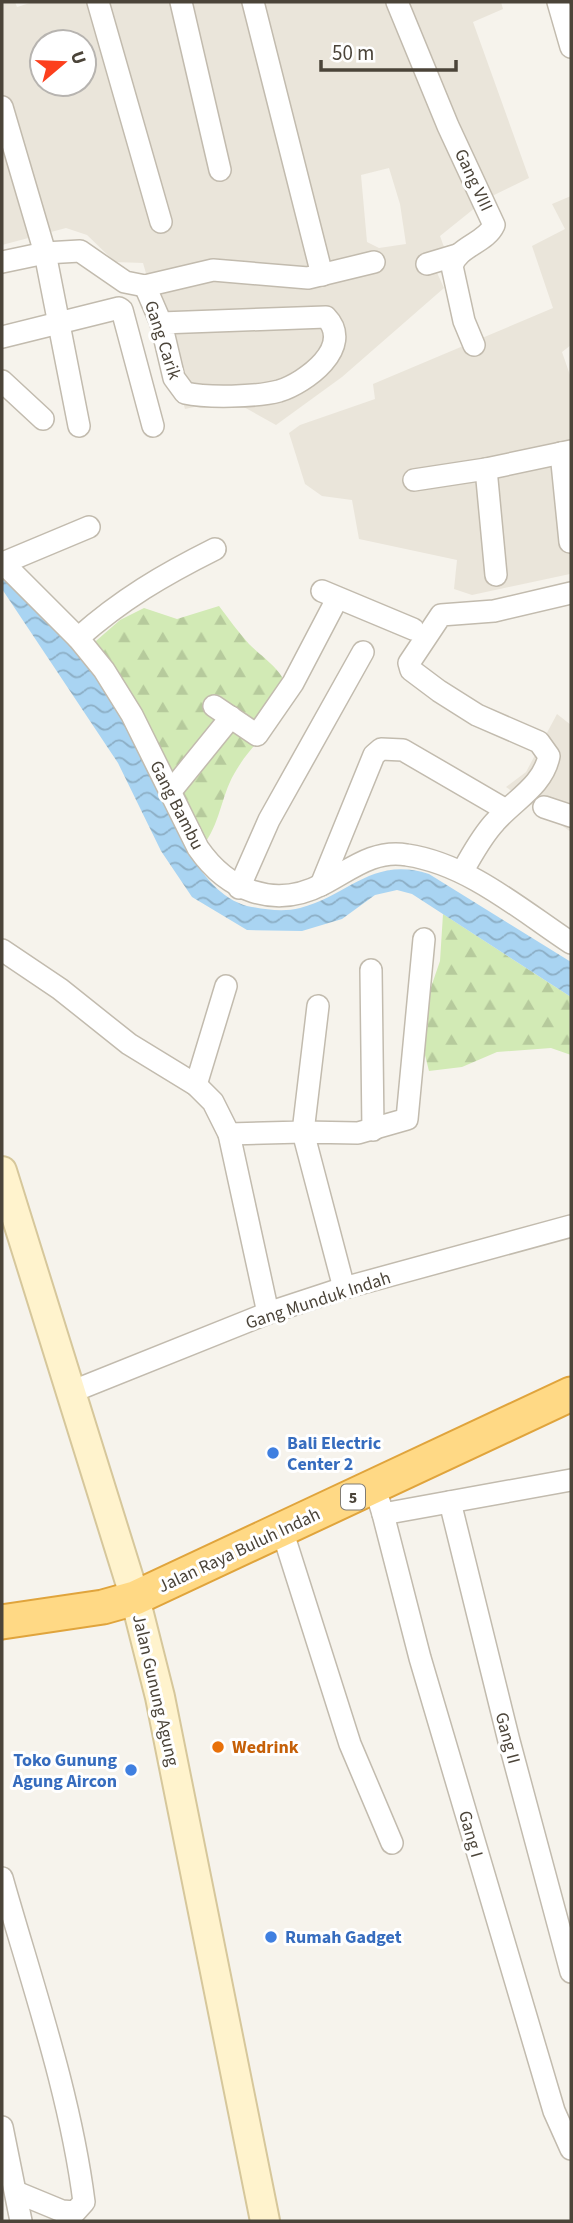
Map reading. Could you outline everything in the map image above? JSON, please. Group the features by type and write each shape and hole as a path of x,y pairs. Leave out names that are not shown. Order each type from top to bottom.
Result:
{"highway":[{"name":"Jalan Raya Buluh Indah","path":"135,1598 282,1530 379,1501 571,1394"},
{"name":"5","path":"2,1622 103,1608 135,1598"}],"main road":[{"name":"Jalan Gunung Agung","path":"2,1171 135,1598 160,1697 265,2221"}],"street":[{"path":"98,2 161,222"},
{"path":"181,2 220,170"},
{"path":"253,2 322,275"},
{"name":"Gang VIII","path":"397,2 448,126 494,223 493,230 457,255"},
{"path":"558,2 571,47"},
{"path":"2,107 46,253 79,426"},
{"name":"Gang Carik","path":"2,262 46,253 80,251 125,282 145,286 161,323 174,379 185,393 258,394 278,391 298,382 329,357 334,348 329,318 161,323"},
{"path":"427,264 457,255"},
{"path":"457,255 452,266 464,321 474,345"},
{"path":"145,286 213,270 290,278 322,275 374,262"},
{"path":"2,337 119,308 122,310 153,426"},
{"path":"2,381 43,419"},
{"path":"414,480 486,469 566,452 570,542"},
{"path":"486,469 496,575"},
{"path":"3,562 89,527"},
{"path":"78,638 118,603 152,581 215,549"},
{"name":"Gang Bambu","path":"3,562 78,638 104,670 132,715 171,791 183,821 210,866 239,888 279,896 321,885 364,861 387,854 406,854 462,872 571,943"},
{"path":"462,872 485,833 506,810 529,792 549,760 547,750 539,743 477,715 411,670 409,663 441,615 494,611 571,593"},
{"path":"171,791 222,712 257,734 293,683 330,595 413,629"},
{"path":"239,888 268,820 363,652"},
{"path":"321,885 374,755 381,749 403,750 506,810"},
{"path":"544,807 571,816"},
{"path":"229,1134 358,1133 407,1119 425,939"},
{"path":"2,950 60,989 129,1044 196,1085 213,1101 229,1134 268,1313"},
{"path":"371,971 373,1130"},
{"path":"196,1085 226,986"},
{"path":"317,1006 303,1132 344,1288"},
{"name":"Gang Munduk Indah","path":"71,1392 268,1313 344,1288 571,1226"},
{"path":"379,1501 450,1502 570,1483"},
{"name":"Gang I","path":"379,1501 470,1830 554,2111 571,2149"},
{"name":"Gang II","path":"450,1502 509,1741 571,1972"},
{"path":"282,1530 350,1744 393,1843"},
{"path":"2,1878 80,2167 84,2202 75,2212 62,2211 16,2192"},
{"path":"2,2127 21,2221"}],"shaded area":[{"path":"2,2 15,2 17,7 33,2 501,2 503,9 473,22 529,178 486,199 440,236 448,258 434,266 444,288 342,377 276,425 242,406 213,403 185,409 143,263 115,262 87,235 66,228 2,245","holes":["389,168 400,204 406,244 379,248 367,242 361,175"]},
{"path":"571,196 571,345 562,352 571,378 571,592 569,593 570,574 472,595 454,589 457,560 359,539 352,500 322,496 305,484 289,433 300,425 375,399 373,384 553,308 532,246 565,229 552,204"},
{"path":"557,714 571,725 571,832 506,787 526,772"}],"green space":[{"path":"219,606 249,644 280,674 287,692 280,714 232,778 205,843 81,654 120,620 144,608 177,619"},
{"path":"443,914 571,997 571,1055 551,1048 497,1052 462,1067 429,1071 423,1047 428,1024 428,996 440,961"}],"water":[{"path":"2,572 68,644 114,701 140,744 177,829 192,856 209,880 229,898 252,907 288,910 318,902 376,873 409,870 429,874 571,962 571,997 412,894 397,890 375,895 342,919 302,931 247,930 192,897 161,851 118,763 2,589"}],"place":[{"name":"Bali Electric Center 2","path":"273,1453"},
{"name":"Wedrink","path":"218,1747"},
{"name":"Toko Gunung Agung Aircon","path":"131,1770"},
{"name":"Rumah Gadget","path":"271,1937"}]}
